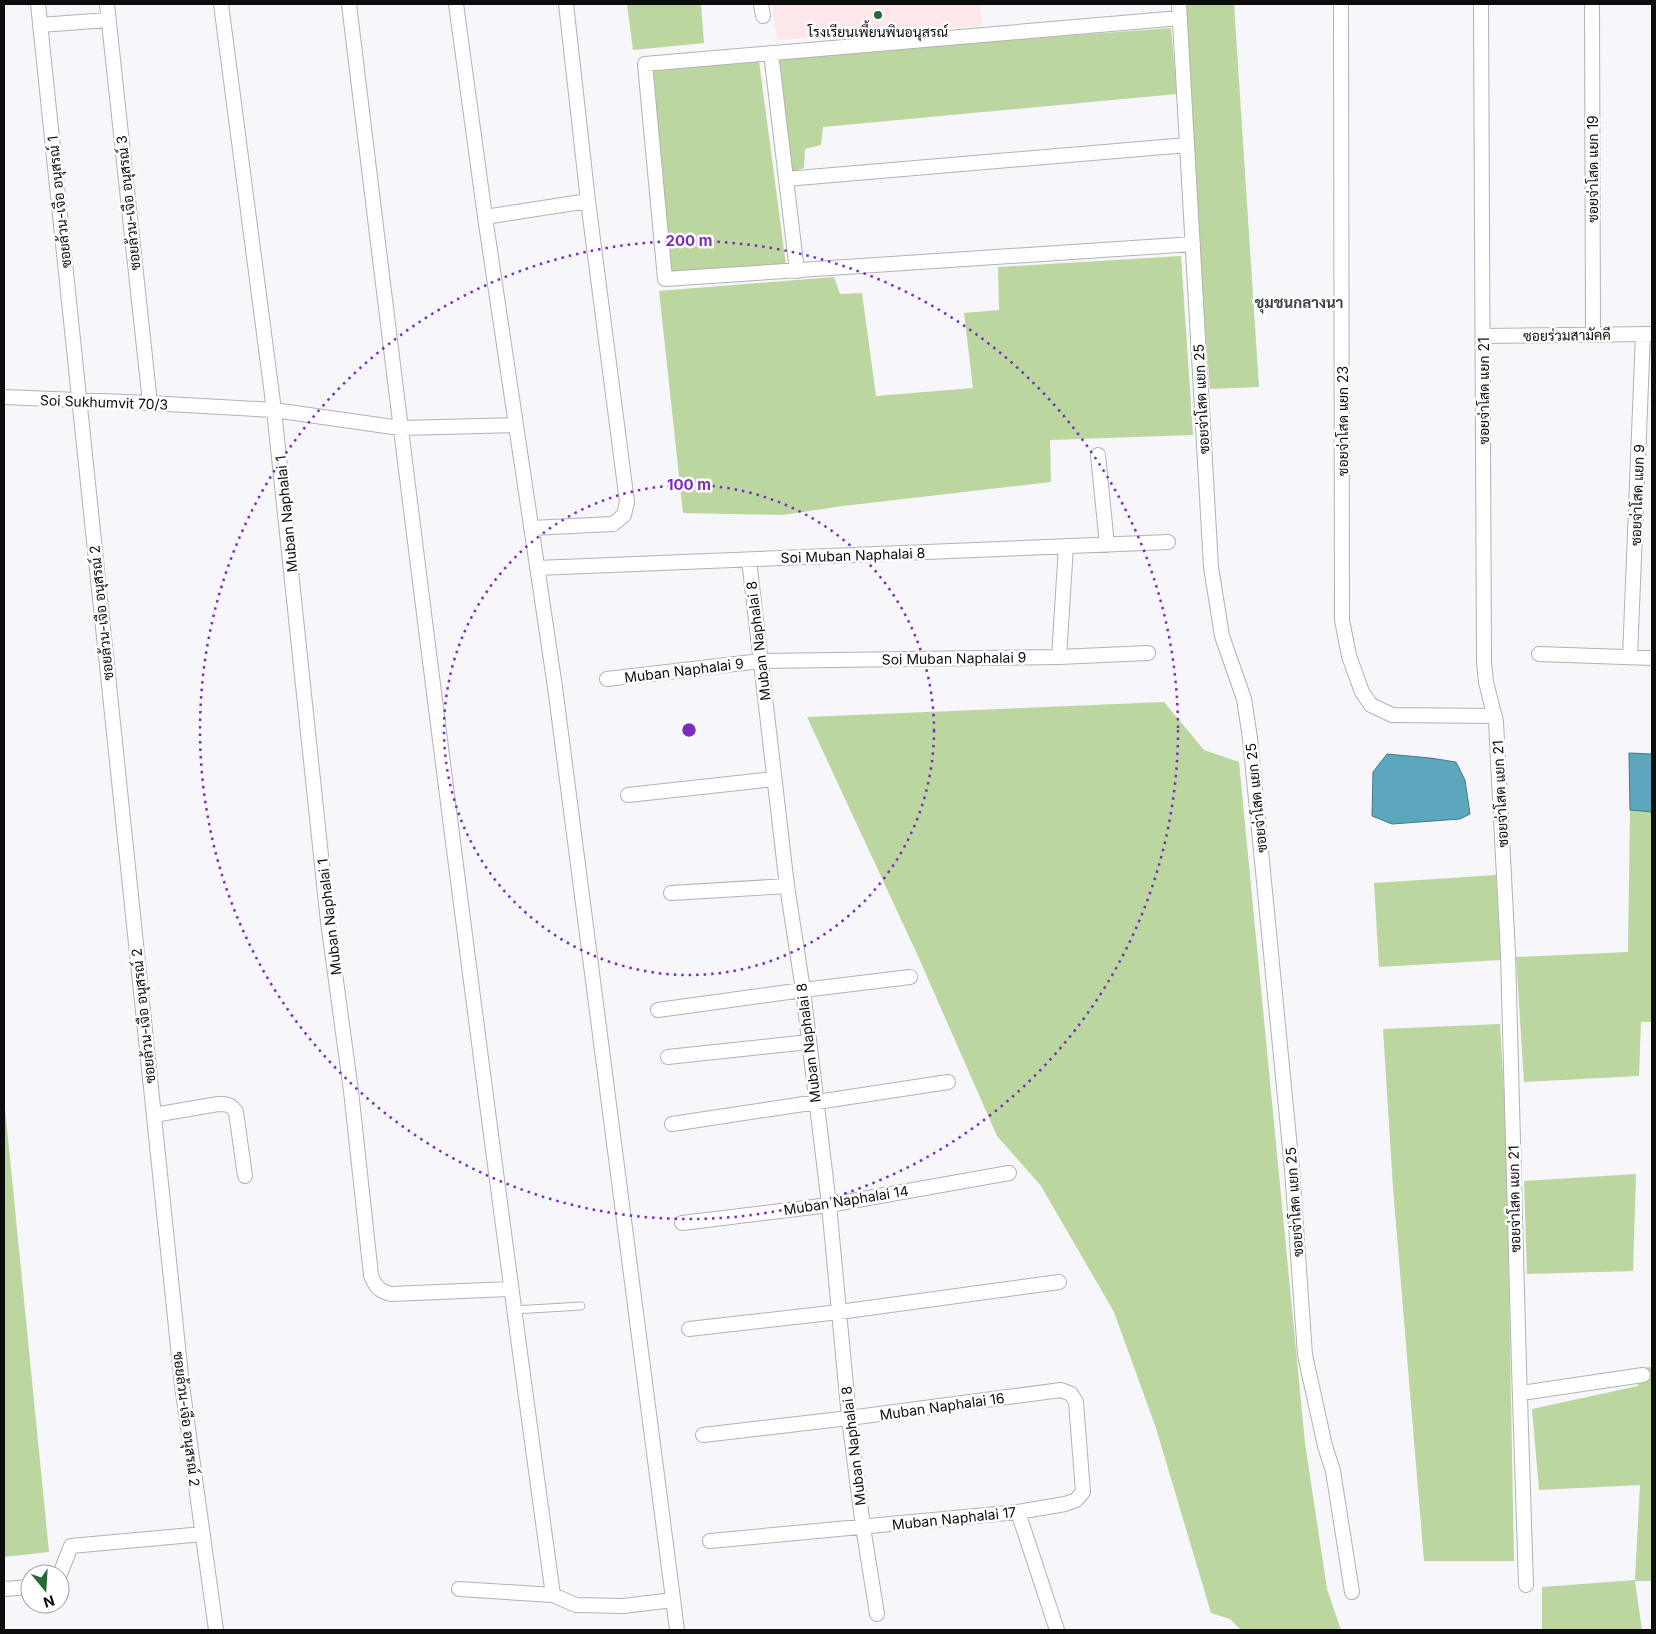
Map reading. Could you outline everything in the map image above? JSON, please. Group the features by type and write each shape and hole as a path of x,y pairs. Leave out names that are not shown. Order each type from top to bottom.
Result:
{"street":[{"name":"ซอยล้วน-เจือ อนุสรณ์ 1","path":"38,4 79,401"},
{"name":"ซอยล้วน-เจือ อนุสรณ์ 3","path":"107,4 150,402"},
{"name":"Muban Naphalai 1","path":"221,4 274,410 328,922 371,1275 374,1284 381,1292 391,1294 510,1290"},
{"path":"349,4 400,428 510,1290 552,1596"},
{"path":"456,4 555,688 677,1630"},
{"path":"531,528 613,524 624,515 627,502 588,200 566,4"},
{"name":"ซอยจ่าโสด แยก 25","path":"1179,4 1211,567 1222,636 1244,699 1250,738 1292,1169 1305,1355 1325,1446 1333,1471 1352,1592"},
{"name":"ซอยจ่าโสด แยก 23","path":"1341,4 1342,620 1349,656 1362,692 1371,705 1392,715 1495,716"},
{"name":"ซอยจ่าโสด แยก 21","path":"1481,4 1484,662 1486,682 1495,716 1508,954 1526,1586"},
{"name":"ซอยจ่าโสด แยก 19","path":"1592,4 1593,335"},
{"path":"1180,18 644,64 665,279 1192,244"},
{"path":"40,25 108,20"},
{"path":"771,53 797,271"},
{"path":"786,178 1187,145"},
{"path":"486,217 588,200"},
{"name":"ซอยร่วมสามัคคี","path":"1482,336 1648,334"},
{"name":"ซอยจ่าโสด แยก 9","path":"1630,657 1648,334"},
{"name":"Soi Sukhumvit 70/3","path":"4,398 150,402 274,410 400,428 516,425"},
{"name":"ซอยล้วน-เจือ อนุสรณ์ 2","path":"79,401 182,1384 216,1630"},
{"path":"1098,455 1107,544"},
{"name":"Soi Muban Naphalai 8","path":"537,568 1168,542"},
{"path":"1059,656 1066,546"},
{"name":"Muban Naphalai 8","path":"749,560 787,886 829,1205 849,1418 863,1527 877,1614"},
{"name":"Soi Muban Naphalai 9","path":"761,662 1148,653"},
{"path":"1539,654 1652,658"},
{"name":"Muban Naphalai 9","path":"607,679 761,662"},
{"path":"628,795 774,780"},
{"path":"671,893 787,886"},
{"path":"658,1010 910,977"},
{"path":"668,1057 809,1042"},
{"path":"672,1124 948,1082"},
{"path":"154,1115 218,1104 233,1106 236,1112 245,1176"},
{"name":"Muban Naphalai 14","path":"682,1223 829,1205 1009,1173"},
{"path":"689,1329 839,1312 1059,1282"},
{"path":"1521,1393 1643,1375"},
{"name":"Muban Naphalai 16","path":"703,1435 1061,1390"},
{"name":"Muban Naphalai 17","path":"710,1540 1018,1512 1065,1504 1076,1500 1083,1492 1076,1402 1071,1394 1061,1390"},
{"path":"1018,1512 1057,1630"},
{"path":"64,1564 71,1546 202,1534"},
{"path":"4,1589 20,1588"},
{"path":"459,1589 552,1596 576,1605 623,1606 673,1600"}],"lane":[{"path":"513,1310 581,1306"}],"shaded area":[{"name":"โรงเรียนเพี้ยนพินอนุสรณ์","path":"772,4 980,4 982,26 777,40"}],"green space":[{"path":"627,4 701,4 704,43 633,50"},
{"path":"1186,4 1234,4 1259,387 1210,389 1201,280"},
{"path":"1171,28 1177,94 823,127 821,145 805,149 804,168 791,172 778,57"},
{"path":"759,61 786,265 670,273 652,69"},
{"path":"1181,256 1193,435 1050,440 1051,482 843,506 782,515 683,513 659,291 834,277 840,294 862,293 876,396 973,388 964,313 999,310 998,267"},
{"path":"1164,702 1204,750 1239,762 1305,1443 1327,1589 1341,1630 1241,1630 1230,1619 1211,1613 1156,1428 1114,1312 1041,1186 997,1136 918,956 807,717"},
{"path":"1630,810 1652,812 1652,1022 1641,1022 1639,1076 1524,1082 1516,957 1628,952"},
{"path":"1496,875 1501,960 1379,967 1374,883"},
{"path":"1500,1024 1506,1127 1514,1561 1424,1561 1393,1188 1383,1029"},
{"path":"4,1098 49,1552 4,1557"},
{"path":"1636,1174 1633,1271 1527,1274 1524,1181"},
{"path":"1652,1367 1652,1581 1635,1581 1642,1630 1542,1630 1542,1587 1635,1580 1640,1485 1539,1490 1532,1409 1638,1386 1639,1368"}],"water":[{"path":"1629,753 1652,754 1652,812 1630,810"},
{"path":"1387,754 1456,762 1465,780 1470,814 1460,819 1392,824 1372,816 1373,772"}],"place":[{"name":"โรงเรียนเพี้ยนพินอนุสรณ์","path":"878,15"}],"district":[{"name":"ชุมชนกลางนา","path":"1299,302"}]}
